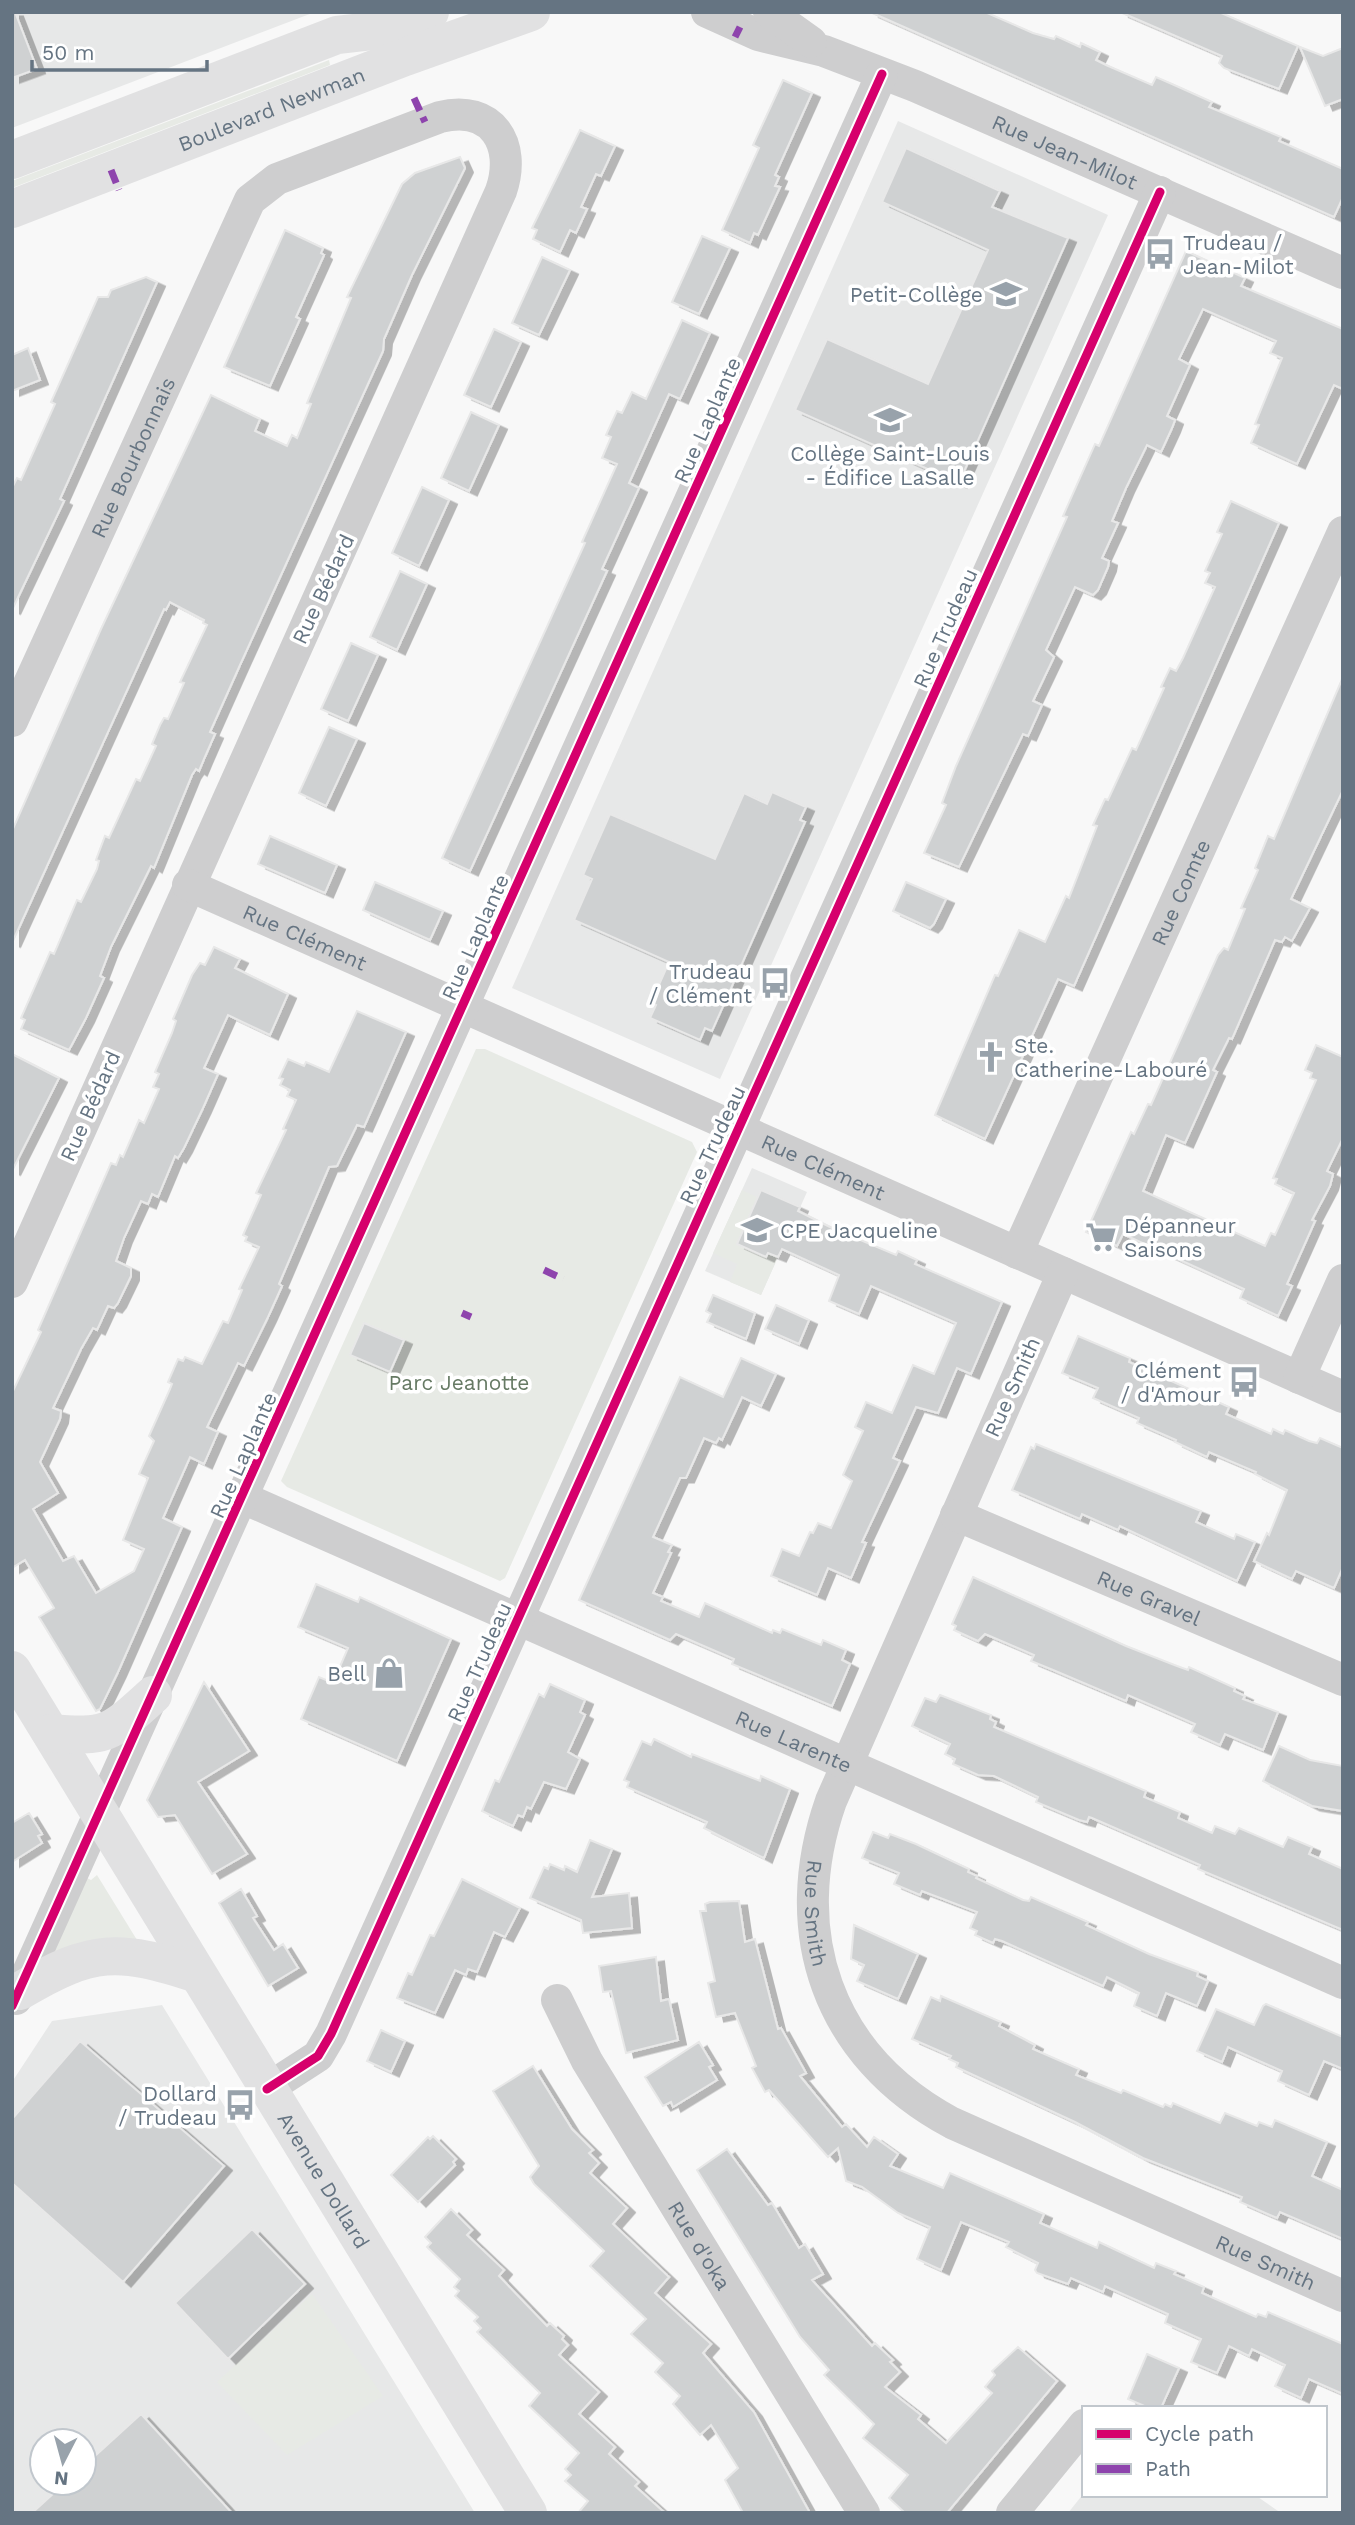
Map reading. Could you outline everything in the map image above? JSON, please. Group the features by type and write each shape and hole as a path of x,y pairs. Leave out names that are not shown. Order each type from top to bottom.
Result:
{"main road":[{"name":"Boulevard Newman","path":"12,160 349,24 372,30 426,22 465,24 531,12"},
{"name":"Boulevard Newman","path":"12,209 426,22"},
{"name":"Avenue Dollard","path":"12,1670 528,2513"},
{"path":"51,1733 90,1736 104,1734 121,1724 153,1695"},
{"path":"16,1999 64,1965 110,1955 139,1956 197,1973"}],"street":[{"name":"Rue Jean-Milot","path":"707,12 758,35 824,51 882,74 1343,273"},
{"name":"Rue Jean-Milot","path":"769,12 824,51"},
{"name":"Rue Laplante","path":"16,1999 882,74"},
{"name":"Rue Bédard","path":"12,1282 494,207 505,179 507,157 502,138 488,123 469,115 449,115 277,179 257,193"},
{"name":"Rue Trudeau","path":"267,2089 310,2062 325,2046 1160,192"},
{"name":"Rue Bourbonnais","path":"12,721 236,226 257,193"},
{"name":"Rue Comte","path":"1017,1253 1343,532"},
{"name":"Rue Clément","path":"188,885 1343,1397"},
{"name":"Rue Smith","path":"1063,1273 846,1765 817,1846 812,1885 812,1923 817,1952 831,1995 851,2034 874,2065 911,2098 951,2123 1343,2295"},
{"path":"1299,1378 1343,1280"},
{"name":"Rue Larente","path":"243,1498 1343,1983"},
{"name":"Rue Gravel","path":"956,1515 1343,1680"},
{"name":"Rue d'oka","path":"557,2000 587,2061 864,2513"},
{"path":"1012,2513 1082,2427"}],"shaded area":[{"path":"12,12 315,12 12,128"},
{"path":"898,121 1108,215 720,1079 512,988"},
{"name":"CPE Jacqueline","path":"752,1168 807,1192 761,1295 705,1271"},
{"path":"162,2005 475,2513 12,2513 12,2082 52,2021"},
{"path":"1082,2496 1258,2497 1281,2513 1068,2513"}],"green space":[{"path":"329,60 330,65 12,188 12,181"},
{"name":"Parc Jeanotte","path":"476,1049 485,1049 692,1142 697,1152 505,1578 500,1581 287,1487 281,1481"},
{"path":"742,1190 757,1197 737,1244 766,1257 768,1253 778,1257 761,1295 730,1282 737,1264 713,1253"},
{"path":"97,1875 137,1940 52,1955 87,1878 91,1880"},
{"path":"312,2294 383,2396 287,2455 217,2382"}],"building":[{"path":"12,12 15,12 37,69 12,78"},
{"path":"870,12 985,12 1033,33 1054,39 1056,36 1080,47 1081,43 1100,52 1096,60 1106,65 1152,85 1156,77 1172,84 1212,102 1209,107 1281,137 1279,141 1343,169 1343,197 1334,217"},
{"path":"1120,12 1219,12 1298,46 1279,89 1224,68 1219,63 1222,56"},
{"path":"1300,47 1323,56 1343,48 1343,99 1325,106"},
{"path":"783,80 812,93 775,175 779,177 775,186 780,187 758,235 754,233 750,243 722,230 759,148 753,145"},
{"path":"580,130 615,146 601,176 596,174 581,207 587,209 576,233 570,230 560,252 533,239 537,230 532,228"},
{"name":"Petit-Collège","path":"906,148 1000,191 992,207 1068,238 959,483 795,410 827,339 928,384 988,250 882,202"},
{"path":"460,157 465,168 412,275 384,339 383,351 210,732 215,734 199,771 196,769 192,775 154,868 151,866 111,947 100,976 104,978 86,1018 69,1050 21,1029 25,1020 21,1018 50,952 54,954 77,900 81,902 97,869 99,861 96,860 105,836 109,838 136,779 140,781 156,746 152,744 160,725 164,718 168,719 184,683 180,682 207,625 203,623 204,620 170,602 166,610 164,609 12,943 12,831 101,629 211,395 260,419 255,431 287,446 292,435 297,438 311,404 307,403 351,298 347,297 402,184 415,173"},
{"path":"285,230 323,248 321,253 324,255 296,317 300,319 270,386 224,367"},
{"path":"702,236 730,248 699,314 672,302"},
{"path":"1186,251 1245,278 1241,286 1343,329 1343,389 1334,385 1297,464 1251,443 1259,425 1255,424 1282,358 1270,353 1276,341 1203,309 1179,359 1190,365 1167,416 1175,420 1172,428 1161,452 1147,445 1126,488 1112,521 1118,523 1102,558 1109,561 1098,590 1093,595 1075,587 1046,650 1054,657 1033,701 1042,705 1028,736 1023,734 959,867 924,853 946,805 942,803 956,766 1067,517 1063,516 1095,444 1099,446"},
{"path":"542,257 570,270 539,335 512,323"},
{"path":"146,277 157,282 60,499 64,501 12,610 12,488 17,478 21,480 55,404 51,402 98,297 108,297 111,290"},
{"path":"682,320 710,333 680,399 669,394 629,483 639,488 602,569 607,571 470,871 442,858 585,543 582,542 617,464 602,458 611,437 606,435 617,411 622,413 632,392 646,399"},
{"path":"494,329 521,342 491,407 464,395"},
{"path":"28,348 40,380 12,391 12,355"},
{"path":"471,412 499,425 469,491 441,478"},
{"path":"422,487 449,500 419,566 392,553"},
{"path":"1231,501 1279,523 1074,986 1058,979 985,1139 935,1115 995,975 998,976 1019,930 1045,942 1066,896 1069,898 1097,826 1093,825 1105,799 1108,800 1132,748 1136,750 1164,688 1161,687 1170,668 1176,671 1215,587 1205,583 1210,573 1205,571 1222,534 1217,532"},
{"path":"400,571 427,584 397,650 370,637"},
{"path":"351,643 378,655 348,721 321,709"},
{"path":"1343,677 1343,790 1291,899 1310,908 1292,941 1285,937 1282,942 1275,940 1232,1039 1229,1038 1213,1070 1217,1072 1185,1143 1166,1135 1143,1191 1265,1246 1271,1233 1275,1235 1294,1193 1275,1184 1277,1179 1273,1178 1316,1080 1310,1078 1312,1073 1305,1070 1316,1045 1343,1057 1343,1138 1327,1171 1333,1174 1330,1186 1312,1220 1315,1221 1287,1284 1292,1286 1278,1316 1240,1298 1244,1289 1123,1234 1117,1246 1086,1232 1131,1132 1134,1134 1148,1104 1151,1105 1218,955 1224,948 1228,950 1245,909 1241,908 1258,870 1255,868 1268,836 1274,839"},
{"path":"329,727 357,739 326,806 299,793"},
{"path":"772,792 806,807 800,820 805,822 712,1031 705,1028 700,1040 650,1018 656,1005 651,1003 669,962 574,920 592,879 583,875 610,814 715,859 744,793 767,804"},
{"path":"270,836 337,865 325,893 258,864"},
{"path":"375,882 443,911 430,940 363,910"},
{"path":"906,882 946,899 930,928 893,911"},
{"path":"214,947 240,959 235,968 288,994 270,1035 228,1015 204,1068 218,1074 203,1108 184,1148 178,1158 175,1156 158,1197 152,1194 148,1204 141,1201 124,1238 116,1261 131,1268 131,1276 118,1303 114,1308 108,1306 97,1330 93,1328 53,1408 61,1411 60,1419 40,1462 58,1493 33,1509 63,1561 74,1556 96,1593 134,1571 144,1549 123,1540 148,1478 139,1474 154,1441 149,1436 172,1384 168,1382 178,1359 183,1361 185,1357 202,1364 223,1321 228,1323 242,1290 239,1289 259,1247 245,1241 247,1237 243,1235 261,1195 256,1193 286,1130 283,1129 296,1100 287,1096 290,1090 280,1085 283,1079 279,1078 288,1059 304,1066 306,1062 329,1072 357,1011 406,1032 364,1127 357,1125 337,1166 329,1167 279,1284 282,1286 268,1317 244,1366 238,1363 207,1427 218,1432 204,1464 190,1457 163,1518 182,1527 118,1672 100,1709 96,1711 39,1617 54,1608 25,1560 12,1568 12,1393 41,1332 38,1330 111,1163 116,1165 120,1155 123,1157 139,1120 144,1123 159,1089 153,1087 159,1074 155,1072 172,1033 176,1021 173,1019 192,975 200,963 205,965"},
{"path":"12,1054 59,1078 12,1171"},
{"path":"761,1190 800,1207 798,1211 832,1228 896,1255 898,1251 917,1260 915,1264 1002,1302 971,1374 957,1368 938,1413 916,1407 893,1458 900,1461 862,1542 866,1543 851,1578 828,1568 817,1595 771,1576 782,1549 799,1556 810,1532 813,1533 818,1523 831,1528 852,1481 843,1475 863,1431 855,1427 866,1402 892,1413 913,1365 934,1374 956,1323 871,1286 859,1314 829,1301 839,1275 782,1249 778,1257 768,1253 766,1257 737,1244"},
{"path":"713,1295 755,1313 746,1339 707,1322 711,1314 706,1311"},
{"path":"776,1305 809,1320 799,1344 765,1329"},
{"path":"364,1323 404,1340 390,1372 350,1355"},
{"path":"1078,1336 1130,1358 1129,1362 1229,1407 1226,1414 1271,1434 1273,1429 1283,1434 1285,1430 1309,1441 1317,1443 1320,1438 1343,1448 1343,1567 1334,1588 1296,1571 1292,1579 1254,1561 1267,1533 1269,1535 1287,1490 1255,1474 1256,1472 1209,1452 1207,1457 1137,1423 1139,1418 1093,1398 1098,1388 1062,1373"},
{"path":"741,1358 776,1374 761,1406 742,1397 722,1440 719,1438 716,1443 704,1438 686,1478 680,1478 653,1537 672,1545 653,1593 663,1597 661,1601 699,1617 705,1603 772,1633 773,1630 780,1633 782,1629 821,1645 823,1640 846,1650 842,1660 850,1664 832,1706 732,1664 734,1659 676,1634 670,1640 579,1600 680,1377 723,1397"},
{"path":"1036,1444 1201,1511 1196,1522 1234,1539 1236,1534 1255,1542 1237,1581 1120,1526 1118,1530 1082,1514 1080,1519 1012,1490 1031,1447 1034,1449"},
{"path":"973,1577 1126,1646 1188,1670 1189,1667 1235,1688 1234,1691 1245,1696 1243,1699 1278,1712 1263,1750 1225,1734 1220,1745 1191,1732 1195,1724 1128,1695 1126,1701 1031,1661 1034,1655 985,1634 978,1641 954,1630 956,1626 952,1624"},
{"name":"Bell","path":"316,1584 358,1602 360,1597 451,1639 397,1761 301,1719 319,1677 333,1683 348,1648 298,1627"},
{"path":"204,1682 249,1751 198,1782 247,1854 212,1874 175,1815 158,1817 147,1800"},
{"path":"550,1684 585,1700 580,1712 585,1715 568,1752 580,1759 566,1789 544,1782 531,1809 527,1807 523,1817 518,1815 513,1826 482,1811 495,1780 499,1782 539,1694 544,1697"},
{"path":"940,1695 991,1715 990,1719 996,1722 994,1727 1146,1791 1144,1797 1180,1812 1178,1818 1212,1833 1215,1826 1235,1834 1239,1828 1283,1847 1288,1837 1312,1847 1309,1854 1343,1869 1343,1930 1198,1869 1200,1865 1092,1818 1089,1817 1087,1822 1079,1820 1036,1802 1038,1797 994,1776 978,1775 953,1764 955,1759 945,1754 950,1744 912,1726 925,1698 936,1702"},
{"path":"654,1739 691,1757 692,1754 760,1781 761,1776 790,1789 764,1858 704,1828 707,1822 627,1787 629,1782 624,1780 642,1741 651,1745"},
{"path":"1279,1746 1310,1760 1343,1766 1343,1811 1312,1806 1263,1781"},
{"path":"29,1813 42,1834 38,1836 42,1843 12,1862 12,1823"},
{"path":"873,1832 888,1838 890,1834 916,1844 969,1869 968,1872 977,1876 976,1878 1023,1900 1029,1901 1031,1897 1088,1922 1086,1925 1149,1954 1198,1972 1197,1976 1208,1981 1197,2006 1166,1993 1157,2016 1134,2006 1139,1993 1107,1977 1103,1986 1002,1941 995,1939 993,1943 975,1935 977,1931 970,1928 977,1912 922,1891 920,1895 894,1884 899,1873 862,1858"},
{"path":"590,1840 612,1849 592,1897 629,1893 632,1928 583,1933 581,1920 530,1898 544,1867 548,1869 550,1864 564,1870 565,1866 577,1872"},
{"path":"462,1879 520,1908 505,1937 494,1932 477,1972 468,1969 466,1975 455,1970 435,2013 397,1998 408,1973 412,1975 430,1935 434,1936"},
{"path":"241,1889 257,1916 253,1918 274,1950 283,1944 298,1968 268,1986 219,1903"},
{"path":"739,1901 745,1942 755,1939 778,2029 781,2028 806,2073 800,2076 842,2127 846,2124 867,2147 874,2137 898,2154 890,2166 943,2188 950,2173 1044,2214 1040,2223 1097,2248 1099,2242 1154,2268 1156,2263 1204,2287 1202,2293 1256,2317 1258,2314 1266,2317 1268,2312 1343,2344 1343,2394 1309,2379 1301,2398 1275,2386 1285,2365 1252,2349 1249,2356 1229,2346 1217,2373 1191,2362 1201,2339 1165,2323 1168,2314 1105,2286 1103,2292 1071,2278 1068,2284 1037,2273 1035,2270 1038,2263 1006,2247 1009,2242 961,2222 941,2270 917,2259 930,2227 898,2213 862,2187 846,2181 838,2148 828,2157 769,2090 765,2092 752,2068 756,2066 735,2013 716,2017 708,1983 715,1981 700,1911 706,1911 705,1904 710,1902"},
{"path":"854,1925 918,1954 898,1999 857,1981 864,1965 851,1959"},
{"path":"656,1957 661,2001 669,1999 678,2040 626,2053 611,1991 603,1992 599,1966"},
{"path":"941,1996 1001,2022 999,2026 1035,2045 1033,2049 1079,2069 1076,2075 1121,2093 1123,2090 1163,2107 1165,2104 1171,2107 1173,2103 1220,2123 1225,2113 1257,2126 1259,2122 1272,2127 1275,2120 1327,2142 1312,2176 1343,2190 1343,2239 1280,2212 1277,2218 1240,2202 1242,2197 1143,2158 1075,2122 956,2067 958,2063 949,2059 951,2056 912,2039 931,1997 940,2001"},
{"path":"1266,2004 1343,2037 1343,2069 1324,2061 1309,2095 1278,2081 1282,2071 1228,2047 1222,2062 1197,2051 1216,2009 1254,2025"},
{"path":"381,2030 405,2041 391,2072 367,2061"},
{"path":"80,2041 224,2166 123,2282 12,2183 12,2119"},
{"path":"699,2042 713,2065 709,2067 717,2080 673,2107 671,2102 663,2106 645,2077"},
{"path":"533,2066 572,2129 593,2150 589,2153 599,2163 590,2173 627,2208 613,2224 669,2277 655,2293 711,2344 703,2353 754,2412 810,2513 743,2513 725,2480 738,2468 711,2425 700,2435 673,2404 680,2396 655,2372 663,2363 631,2334 646,2319 590,2266 604,2251 534,2184 530,2177 539,2166 493,2091"},
{"path":"433,2136 456,2159 453,2162 455,2165 418,2202 391,2175 428,2137 430,2139"},
{"path":"727,2149 768,2205 772,2203 799,2248 805,2244 823,2274 812,2280 872,2346 875,2343 893,2360 890,2362 900,2372 885,2387 921,2415 918,2419 946,2443 992,2393 985,2387 995,2375 992,2371 1018,2347 1057,2381 947,2513 905,2513 889,2498 908,2475 863,2438 874,2424 824,2375 829,2370 800,2337 697,2170"},
{"path":"451,2209 472,2230 467,2235 504,2270 499,2276 547,2326 550,2323 564,2336 562,2339 568,2345 559,2355 599,2392 579,2414 615,2447 609,2454 639,2482 635,2486 665,2513 578,2513 588,2501 565,2481 571,2475 565,2469 579,2453 529,2406 540,2393 477,2332 481,2328 474,2321 478,2317 455,2296 459,2291 454,2287 460,2279 427,2247 431,2243 425,2237"},
{"path":"252,2229 305,2284 228,2359 175,2303"},
{"path":"1147,2354 1179,2368 1162,2406 1144,2406 1128,2399"},
{"path":"141,2414 232,2513 32,2513 50,2497 98,2497 98,2453"}],"marked path":[{"path":"735,37 740,27"},
{"path":"414,98 425,122"},
{"path":"111,170 119,190"},
{"path":"544,1270 563,1279"},
{"path":"462,1313 471,1317"}],"cycle path":[{"path":"12,2006 882,74"},
{"path":"267,2089 318,2056 331,2034 1160,192"}],"place":[{"name":"Trudeau / Jean-Milot","path":"1160,254"},
{"name":"Petit-Collège","path":"1006,294"},
{"name":"Collège Saint-Louis - Édifice LaSalle","path":"890,420"},
{"name":"Trudeau / Clément","path":"775,983"},
{"name":"Ste. Catherine-Labouré","path":"991,1057"},
{"name":"CPE Jacqueline","path":"757,1230"},
{"name":"Dépanneur Saisons","path":"1101,1237"},
{"name":"Clément / d'Amour","path":"1244,1382"},
{"name":"Bell","path":"389,1673"},
{"name":"Dollard / Trudeau","path":"240,2105"}]}
